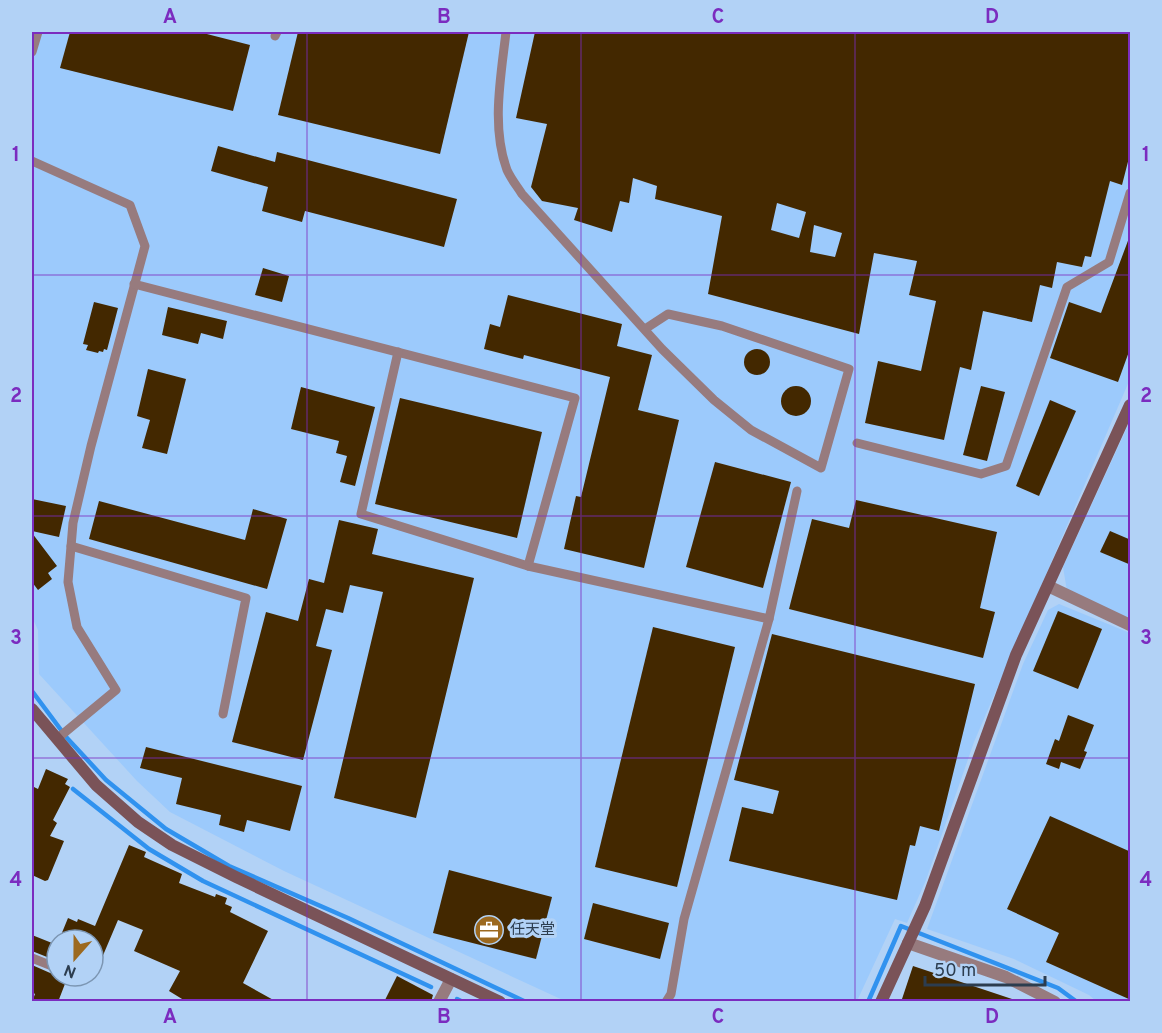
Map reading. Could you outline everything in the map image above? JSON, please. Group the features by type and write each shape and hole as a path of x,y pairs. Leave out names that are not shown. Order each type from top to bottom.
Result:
{"street":[{"path":"881,1002 925,906 1016,655 1131,405"},
{"path":"1048,586 1131,626"},
{"path":"32,709 96,785 138,822 172,845 500,1002"},
{"path":"908,943 1006,977 1055,1002"},
{"path":"439,1002 451,980"}],"lane":[{"path":"32,52 38,32"},
{"path":"506,32 499,106 501,147 508,172 522,194 662,349 714,400 751,430 821,468 849,369 722,326 668,314 645,329"},
{"path":"32,161 130,205 145,246 88,457 73,523 68,582 77,627 116,690 58,738"},
{"path":"856,443 981,474 1006,466 1067,287 1109,262 1131,193"},
{"path":"134,284 575,398 528,566"},
{"path":"398,352 361,514 528,566 769,619"},
{"path":"666,1002 671,994 684,918 769,619 797,491"},
{"path":"71,546 246,598 223,714"}],"shaded area":[{"path":"32,32 1130,32 1130,379 974,742 926,880 907,923 895,919 857,1001 565,1001 284,871 170,812 137,781 39,674 38,630 32,617"},
{"path":"1130,421 1130,619 1067,591 1063,567"},
{"path":"1059,604 1130,633 1130,1001 1096,1001 1089,995 1014,959 927,929 1023,664 1048,610"}],"building":[{"path":"70,32 199,32 250,45 233,111 60,68"},
{"path":"298,32 469,32 440,154 278,115"},
{"path":"535,32 1131,32 1131,150 1122,185 1110,181 1091,257 1085,256 1082,267 1057,262 1052,288 1040,285 1032,322 983,311 971,370 960,367 944,440 865,423 878,361 921,371 936,301 909,295 917,261 874,253 859,334 708,294 722,216 655,199 657,186 633,178 629,203 620,201 612,232 574,220 578,208 542,201 531,187 547,124 516,118","holes":["777,203 806,212 799,238 771,230","814,225 842,233 835,257 810,252"]},
{"path":"218,146 275,162 277,152 457,199 444,247 305,211 302,222 262,211 268,187 211,171"},
{"path":"1129,238 1131,238 1131,346 1118,382 1050,358 1069,302 1101,313"},
{"path":"263,268 289,276 282,302 255,295"},
{"path":"508,295 622,324 617,346 652,355 638,410 679,420 644,568 564,549 576,496 581,497 610,377 524,355 523,359 484,349 490,324 500,327"},
{"path":"94,302 118,308 107,350 104,349 103,352 98,353 86,350 88,345 83,344"},
{"path":"168,307 227,321 223,339 201,333 198,344 162,335"},
{"path":"757,349 766,353 770,362 766,371 757,375 748,371 744,362 748,353"},
{"path":"148,369 186,379 167,454 142,448 150,420 137,416"},
{"path":"796,386 807,390 811,401 807,412 796,416 785,412 781,401 785,390"},
{"path":"981,386 1005,392 987,461 963,455"},
{"path":"301,387 375,407 355,486 340,482 347,456 336,453 339,441 291,429"},
{"path":"400,398 542,432 517,538 375,504"},
{"path":"1050,400 1076,411 1039,496 1016,486"},
{"path":"715,462 791,482 763,588 686,567"},
{"path":"32,499 66,506 59,537 32,531"},
{"path":"856,500 997,532 980,608 995,612 983,658 789,609 812,519 849,528"},
{"path":"99,501 245,540 253,509 287,519 267,589 89,539"},
{"path":"339,520 378,529 372,554 474,578 416,818 334,798 383,592 350,585 343,613 326,609 316,646 332,650 303,760 232,742 266,612 298,621 309,579 324,583"},
{"path":"1110,531 1131,540 1131,565 1100,552"},
{"path":"32,533 57,566 48,573 52,579 38,590 32,582"},
{"path":"1058,611 1102,629 1078,689 1033,671"},
{"path":"653,627 735,647 677,887 595,867"},
{"path":"772,634 975,684 939,831 920,826 915,846 910,845 897,900 729,861 742,807 773,814 779,791 734,780"},
{"path":"1068,715 1094,725 1080,769 1061,762 1059,769 1046,764 1055,739 1059,741"},
{"path":"146,747 302,786 290,831 247,820 244,832 219,825 221,815 176,804 182,778 140,768"},
{"path":"46,769 68,779 65,784 70,787 53,820 57,823 50,836 64,841 48,880 45,881 32,875 32,786 38,789"},
{"path":"1050,816 1131,852 1131,1000 1046,962 1059,933 1007,909"},
{"path":"129,845 146,852 144,857 182,874 179,883 215,897 216,894 227,898 225,904 232,907 230,912 268,931 243,983 277,1002 187,1002 169,991 180,971 134,951 143,930 118,920 105,951 105,928 64,928 68,918 77,922 78,919 95,926"},
{"path":"449,870 552,897 536,959 433,933"},
{"path":"593,903 669,923 660,959 584,939"},
{"path":"32,935 45,940 45,956 32,951"},
{"path":"32,965 45,971 45,988 63,988 58,1002 32,1002 35,994 32,992"},
{"path":"913,966 1012,999 1011,1002 901,1002"},
{"path":"397,976 433,995 431,1002 384,1002"}],"waterway":[{"path":"32,691 67,738 106,780 166,829 229,866 348,918 526,1002"},
{"path":"73,789 149,849 203,881 431,987"},
{"path":"868,1002 901,926 1058,988 1077,1002"},
{"path":"457,999 463,1002"}],"place":[{"name":"任天堂","path":"489,930"}]}
